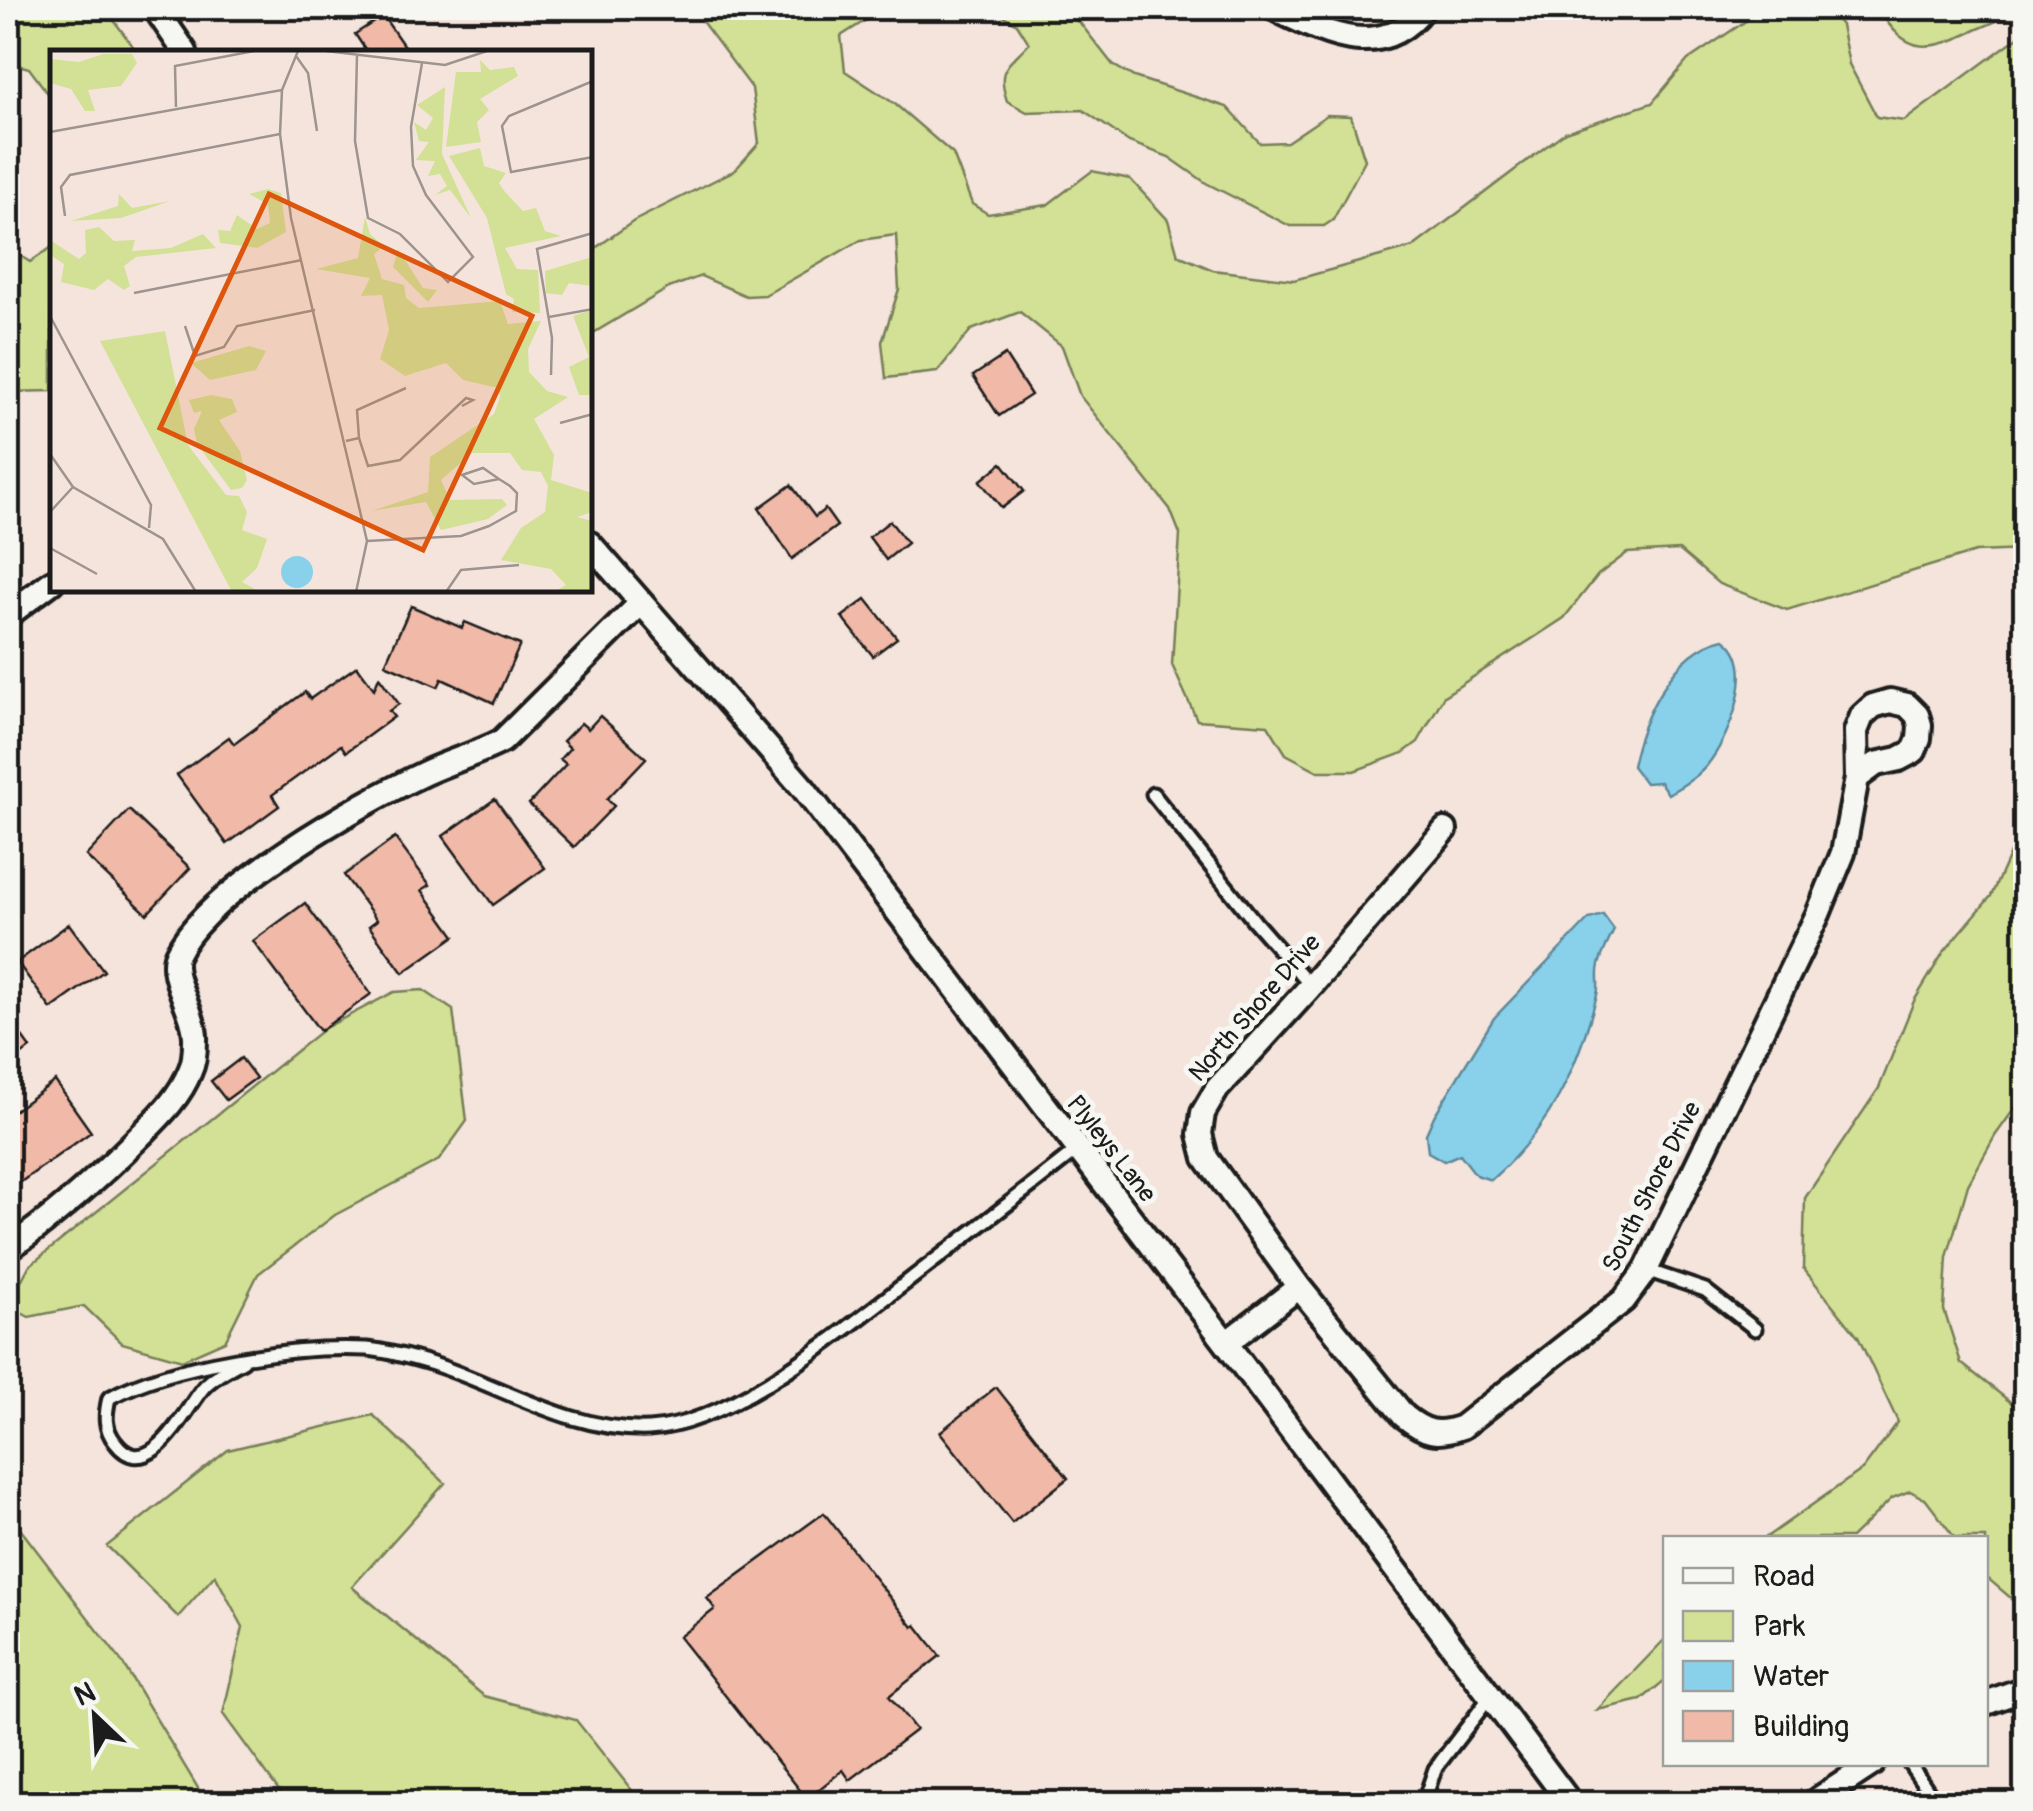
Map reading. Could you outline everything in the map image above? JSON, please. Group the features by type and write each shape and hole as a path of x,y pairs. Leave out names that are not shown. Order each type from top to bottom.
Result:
{"street":[{"path":"155,8 184,50"},
{"path":"1273,8 1330,36 1356,39 1401,28 1423,8"},
{"name":"Plyleys Lane","path":"592,546 804,789 1226,1343 1570,1804"},
{"path":"8,615 50,584"},
{"path":"8,1250 83,1193 172,1104 192,1069 196,1036 176,976 175,958 192,932 238,888 346,813 502,741 640,604"},
{"name":"South Shore Drive","path":"1298,1288 1404,1416 1421,1430 1440,1434 1462,1428 1624,1300 1646,1270 1818,914 1843,853 1857,778"},
{"name":"North Shore Drive","path":"1298,1288 1206,1158 1200,1134 1203,1112 1217,1089 1445,830"},
{"path":"1226,1343 1298,1288"},
{"path":"1988,1702 2026,1688"},
{"path":"1811,1804 1869,1766"}],"lane":[{"path":"1154,794 1311,986"},
{"path":"243,1360 205,1386 168,1438 152,1451 135,1455 120,1448 108,1434 105,1415 109,1398 134,1384 243,1360 302,1350 370,1350 432,1364 594,1424 651,1429 699,1417 742,1398 816,1351 1077,1150"},
{"path":"1646,1270 1705,1290 1755,1329"},
{"path":"1422,1804 1434,1769 1490,1697"},
{"path":"1911,1766 1937,1804"}],"green space":[{"path":"8,8 105,8 136,50 50,50 50,96 29,68 8,62"},
{"path":"692,8 885,8 841,36 845,71 895,104 953,154 972,204 988,214 1047,205 1092,171 1130,179 1168,220 1178,255 1213,270 1294,280 1413,247 1565,132 1652,103 1688,60 1765,8 1826,8 1841,25 1849,64 1877,117 1904,121 2025,32 2025,550 1975,552 1787,610 1719,584 1679,550 1627,553 1598,575 1564,618 1444,696 1418,742 1403,753 1354,771 1318,771 1286,754 1268,725 1197,720 1172,665 1180,534 1170,509 1080,396 1062,346 1020,312 971,330 937,372 886,378 882,342 899,289 896,235 861,240 765,295 746,296 701,276 669,288 592,334 592,251 634,221 735,170 759,143 752,88"},
{"path":"990,8 1053,8 1080,23 1113,65 1134,77 1227,107 1260,143 1287,142 1327,115 1351,116 1365,160 1333,220 1324,226 1290,226 1206,183 1169,157 1129,142 1083,110 1027,112 1007,101 1003,74 1029,43 1017,24"},
{"path":"1878,8 2021,8 1946,42 1921,46 1899,35"},
{"path":"8,248 30,262 50,248 50,391 8,392"},
{"path":"2025,819 2025,1094 1995,1136 1968,1185 1947,1257 1944,1310 1961,1363 2018,1408 2025,1409 2025,1610 1988,1579 1988,1536 1953,1536 1926,1500 1910,1491 1892,1498 1853,1536 1768,1536 1863,1469 1898,1422 1858,1337 1803,1268 1805,1198 1879,1088 1914,1001 1943,953 1991,896"},
{"path":"423,990 453,1010 467,1121 439,1160 335,1215 258,1274 225,1341 182,1360 122,1343 84,1306 29,1317 8,1306 29,1266 325,1028 394,992"},
{"path":"373,1415 445,1483 352,1587 484,1696 576,1720 642,1803 288,1803 223,1714 243,1627 215,1575 178,1617 107,1546 228,1450"},
{"path":"8,1513 122,1662 207,1803 8,1803"},
{"path":"1663,1641 1663,1682 1641,1700 1597,1710"}],"water":[{"path":"1724,639 1740,664 1741,680 1733,716 1707,765 1668,794 1660,782 1645,783 1632,766 1643,728 1675,672 1689,657"},
{"path":"1603,915 1614,930 1599,965 1598,991 1589,1023 1559,1096 1530,1140 1491,1180 1476,1175 1460,1154 1444,1161 1428,1152 1426,1134 1434,1116 1494,1018 1589,919"}],"building":[{"path":"383,16 407,50 366,50 355,34"},
{"path":"1005,355 1031,395 999,416 973,376"},
{"path":"1002,463 1024,491 1002,508 980,481"},
{"path":"791,485 815,517 825,509 837,526 792,559 759,508"},
{"path":"890,521 907,543 886,560 869,537"},
{"path":"866,599 897,638 873,656 842,617"},
{"path":"411,606 462,628 465,622 520,645 494,703 442,679 438,687 385,664"},
{"path":"357,666 374,689 379,677 399,704 389,711 394,717 346,752 341,745 272,795 279,806 227,844 177,775 229,737 234,744 305,692 310,699"},
{"path":"600,716 646,758 607,799 614,806 574,847 529,804 566,764 560,759 570,748 563,741 581,723 588,729"},
{"path":"495,799 545,868 493,905 443,836"},
{"path":"129,810 190,868 147,914 86,856"},
{"path":"395,838 430,885 422,890 455,936 403,973 369,926 377,920 344,875"},
{"path":"305,903 371,994 320,1031 253,941"},
{"path":"69,924 104,971 51,1009 17,962"},
{"path":"8,1017 30,1048 8,1065"},
{"path":"241,1058 256,1078 226,1100 211,1081"},
{"path":"55,1081 91,1132 8,1191 8,1115"},
{"path":"996,1387 1068,1478 1012,1523 940,1432"},
{"path":"824,1513 940,1656 889,1696 916,1730 850,1780 843,1770 807,1799 679,1637 715,1609 707,1598"}]}
